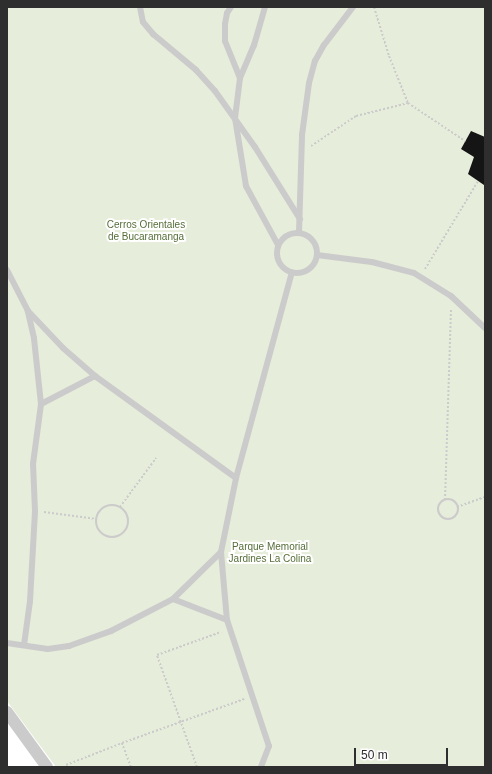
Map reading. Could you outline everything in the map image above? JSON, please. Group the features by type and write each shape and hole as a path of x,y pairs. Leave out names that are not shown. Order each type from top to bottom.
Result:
{"street":[{"path":"7,712 47,767"}],"lane":[{"path":"140,7 143,22 152,34 196,70 235,118 300,219"},
{"path":"231,7 227,13 224,24 225,41 240,78"},
{"path":"265,7 254,45 240,78 235,118 246,186 278,245"},
{"path":"299,232 301,152 305,106 315,61 340,21 353,7"},
{"path":"299,232 315,243 317,255 308,270 292,272 280,264 277,254 278,245 286,235 299,232"},
{"path":"317,255 372,262 420,277 451,296 485,328"},
{"path":"7,270 28,311 34,338 41,404 34,464 34,511 30,601 24,645"},
{"path":"261,767 269,746 227,620 221,552 236,478 292,272"},
{"path":"28,311 95,376 236,478"},
{"path":"41,404 95,376"},
{"path":"7,643 48,649 69,646 111,631 173,600 221,552"},
{"path":"173,600 227,620"}],"path":[{"path":"374,7 389,56 408,103 465,141"},
{"path":"301,152 356,116 408,103"},
{"path":"420,277 478,181"},
{"path":"445,500 451,296"},
{"path":"120,507 156,458"},
{"path":"457,506 485,496"},
{"path":"445,500 453,500 457,506 457,513 453,518 442,518 438,506 445,500"},
{"path":"104,507 120,507 128,519 126,529 119,536 104,535 97,526 97,519 104,507"},
{"path":"34,511 97,519"},
{"path":"197,767 157,655 230,629"},
{"path":"66,765 181,721 252,696"},
{"path":"122,743 131,767"}],"green space":[{"name":"Parque Memorial Jardines La Colina","path":"7,7 485,7 485,767 56,767 7,701"}],"building":[{"path":"471,131 485,137 484,185 468,174 474,157 461,149"}],"park label":[{"name":"Cerros Orientales de Bucaramanga","path":"146,230"}]}
